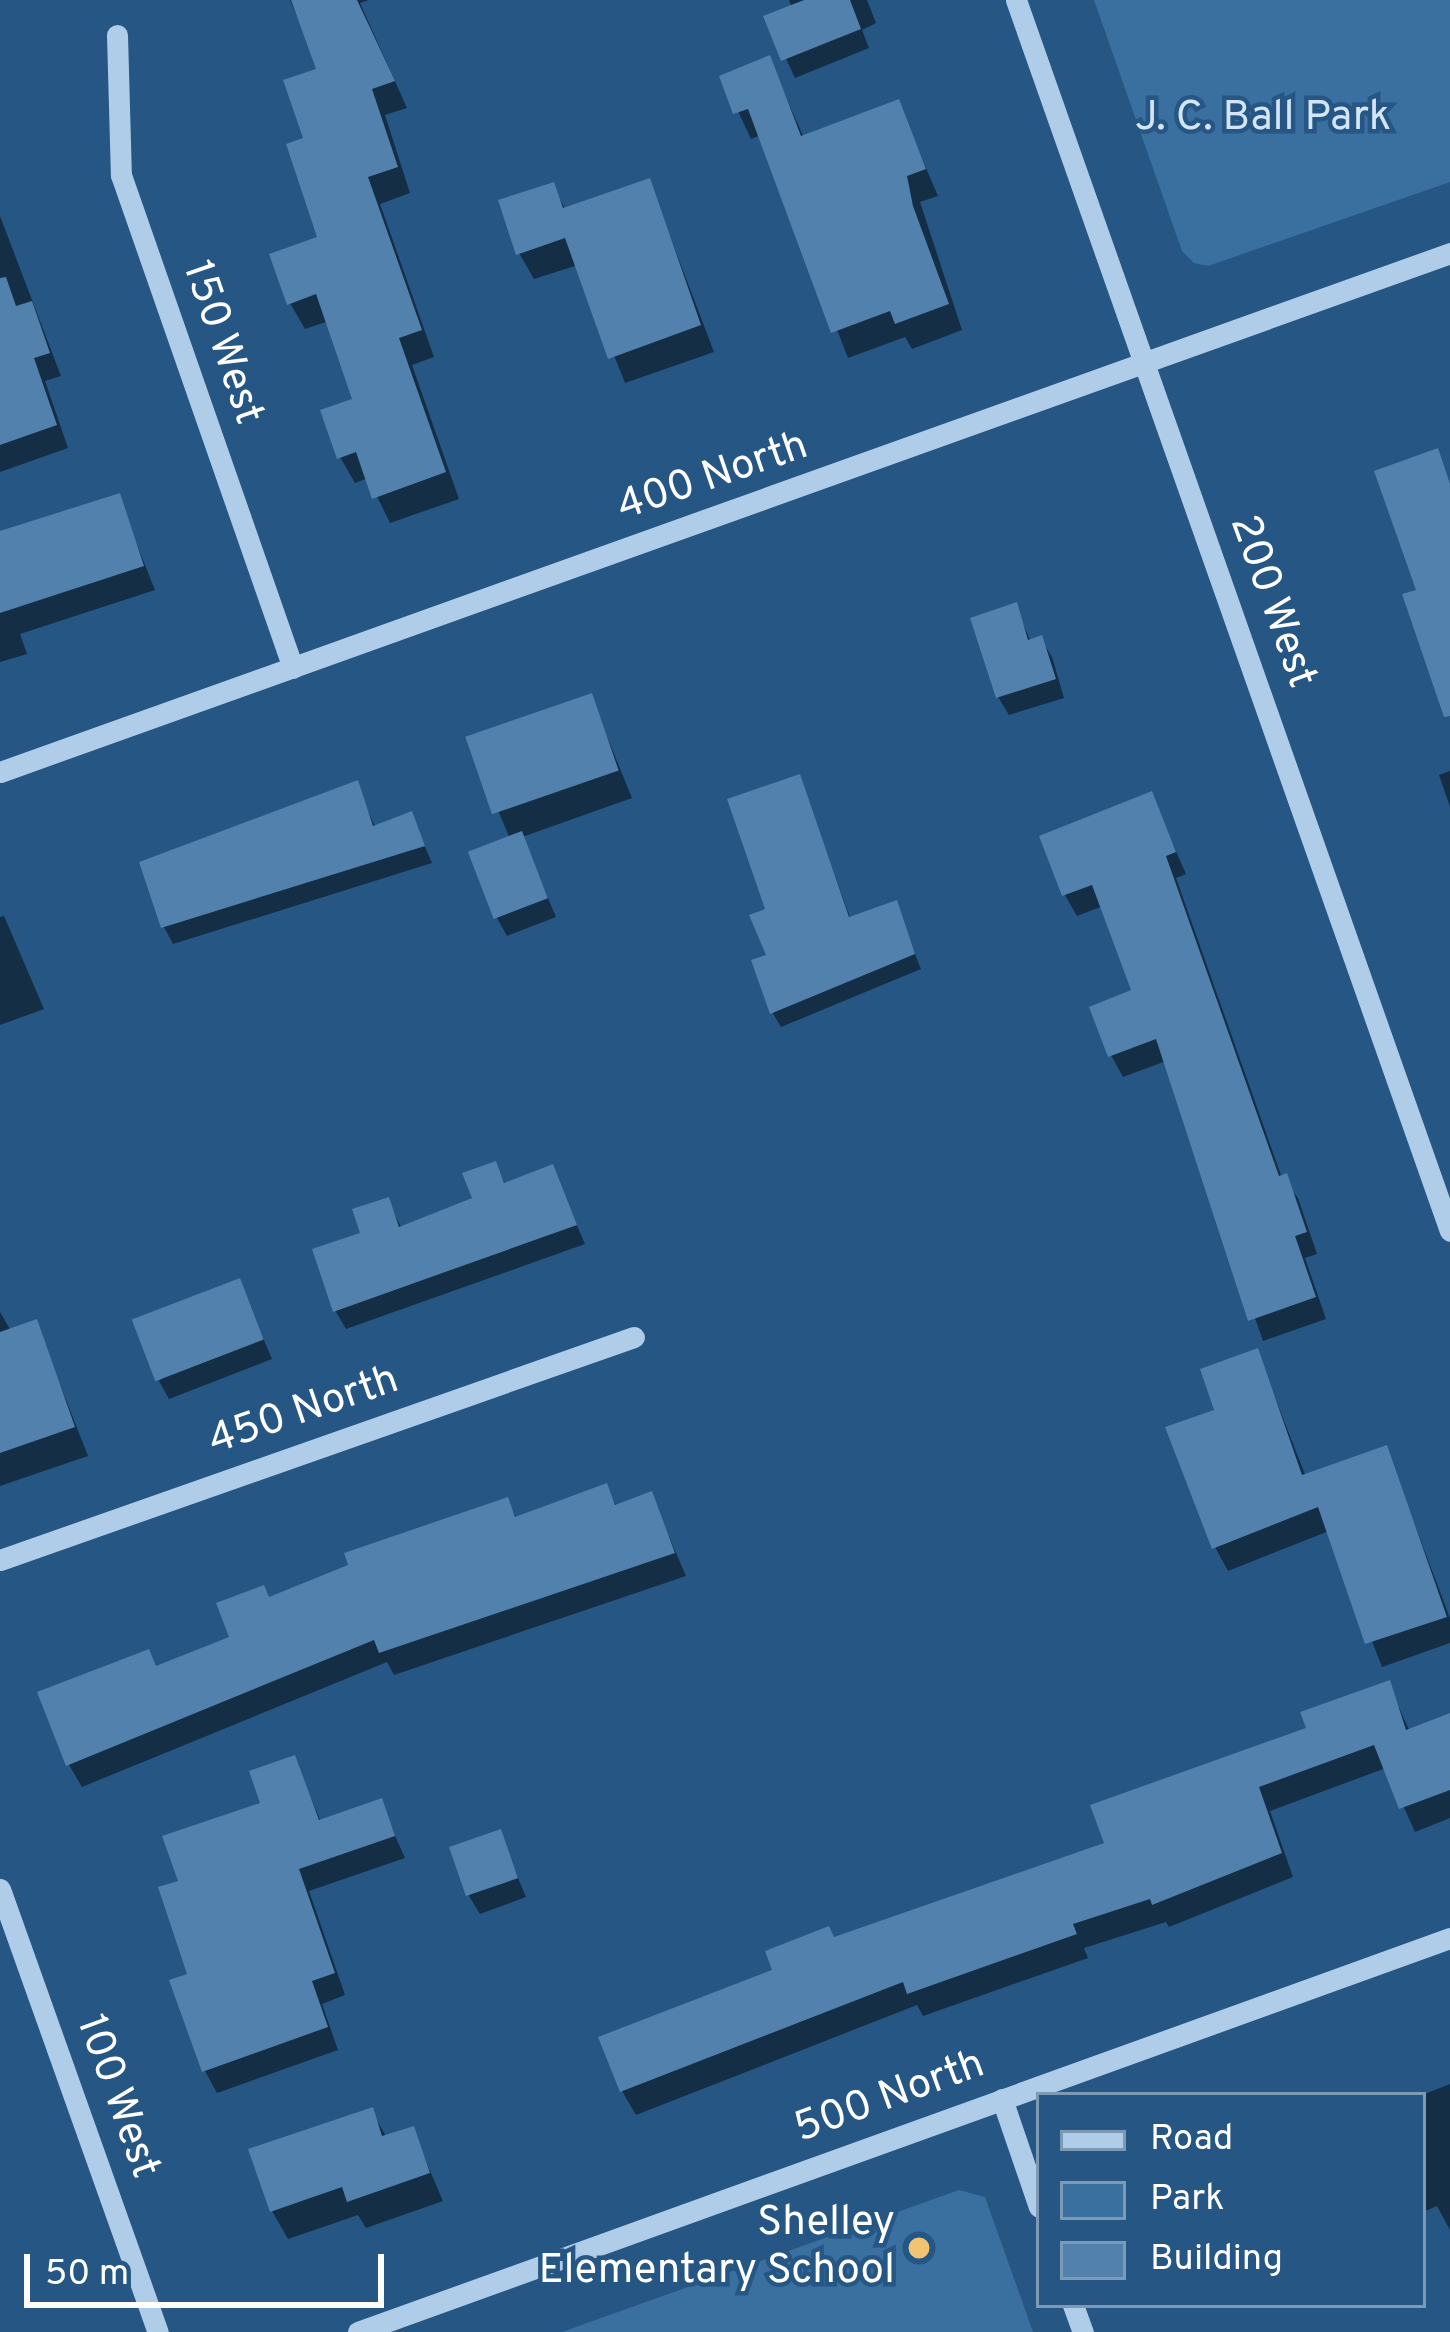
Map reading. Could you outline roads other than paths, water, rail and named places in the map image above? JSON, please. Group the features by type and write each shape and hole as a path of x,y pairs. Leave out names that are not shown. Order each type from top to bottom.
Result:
{"street":[{"name":"200 West","path":"1016,0 1450,1231"},
{"name":"150 West","path":"116,35 121,176 293,668"},
{"name":"400 North","path":"0,772 1450,253"},
{"name":"450 North","path":"0,1560 634,1336"},
{"name":"100 West","path":"0,1889 158,2332"},
{"name":"500 North","path":"358,2332 1450,1939"},
{"path":"1002,2099 1036,2198"}],"place":[{"name":"Shelley Elementary School","path":"919,2248"}],"park label":[{"name":"J. C. Ball Park","path":"1263,119"}]}
